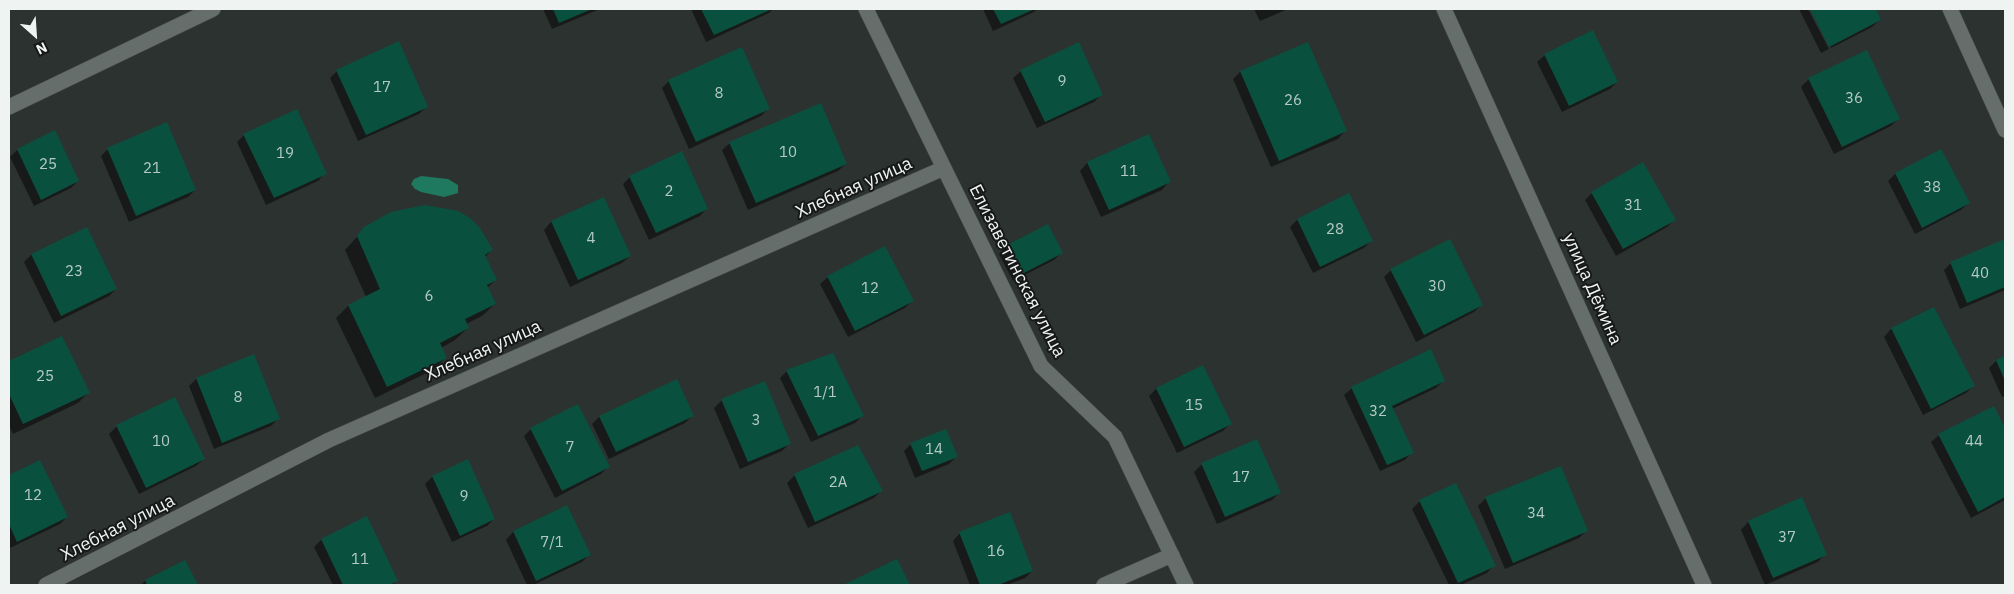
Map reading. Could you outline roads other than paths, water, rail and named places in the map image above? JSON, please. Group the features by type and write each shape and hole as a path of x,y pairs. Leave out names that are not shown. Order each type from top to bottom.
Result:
{"street":[{"path":"9,107 213,9"},
{"name":"Елизаветинская улица","path":"866,9 1041,366 1115,437 1186,585"},
{"name":"улица Дёмина","path":"1444,9 1495,118 1704,585"},
{"path":"1950,9 2005,130"},
{"name":"Хлебная улица","path":"46,585 329,440 944,168"},
{"path":"1104,585 1172,555"}]}
